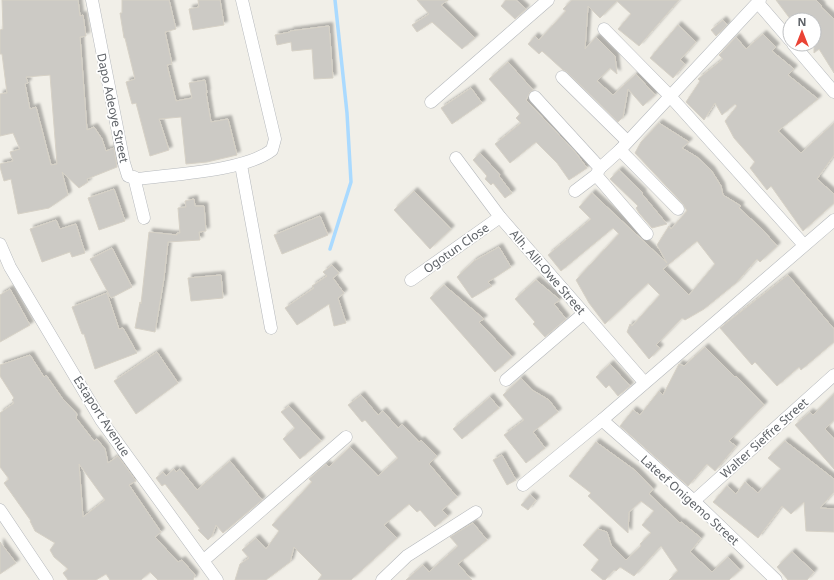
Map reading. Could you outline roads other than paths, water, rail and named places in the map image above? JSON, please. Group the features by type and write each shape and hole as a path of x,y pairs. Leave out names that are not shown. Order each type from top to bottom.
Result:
{"street":[{"name":"Dapo Adeoye Street","path":"92,0 124,163 128,176 138,179 241,165 263,157 272,150 275,139 242,0"},
{"path":"575,191 598,172 759,1 782,30"},
{"path":"431,102 541,2"},
{"path":"604,29 669,95 804,245"},
{"path":"800,52 834,92"},
{"path":"562,77 624,145 678,209"},
{"path":"535,97 598,172 647,234"},
{"name":"Alh. Alli-Owe Street","path":"456,158 500,217 583,314 644,382"},
{"path":"241,165 271,328"},
{"path":"134,178 144,218"},
{"name":"Ogotun Close","path":"411,280 500,217"},
{"path":"523,485 602,420 644,382 834,220"},
{"name":"Estaport Avenue","path":"0,244 10,267 101,420 204,560 217,580"},
{"path":"506,380 583,314"},
{"name":"Walter Sieffre Street","path":"694,501 834,376"},
{"name":"Lateef Onigemo Street","path":"602,420 694,501 776,580"},
{"path":"204,560 346,437"},
{"path":"0,510 45,579"},
{"path":"382,580 407,556 476,512"}],"waterway":[{"path":"330,249 351,182 347,113 335,0"}]}
